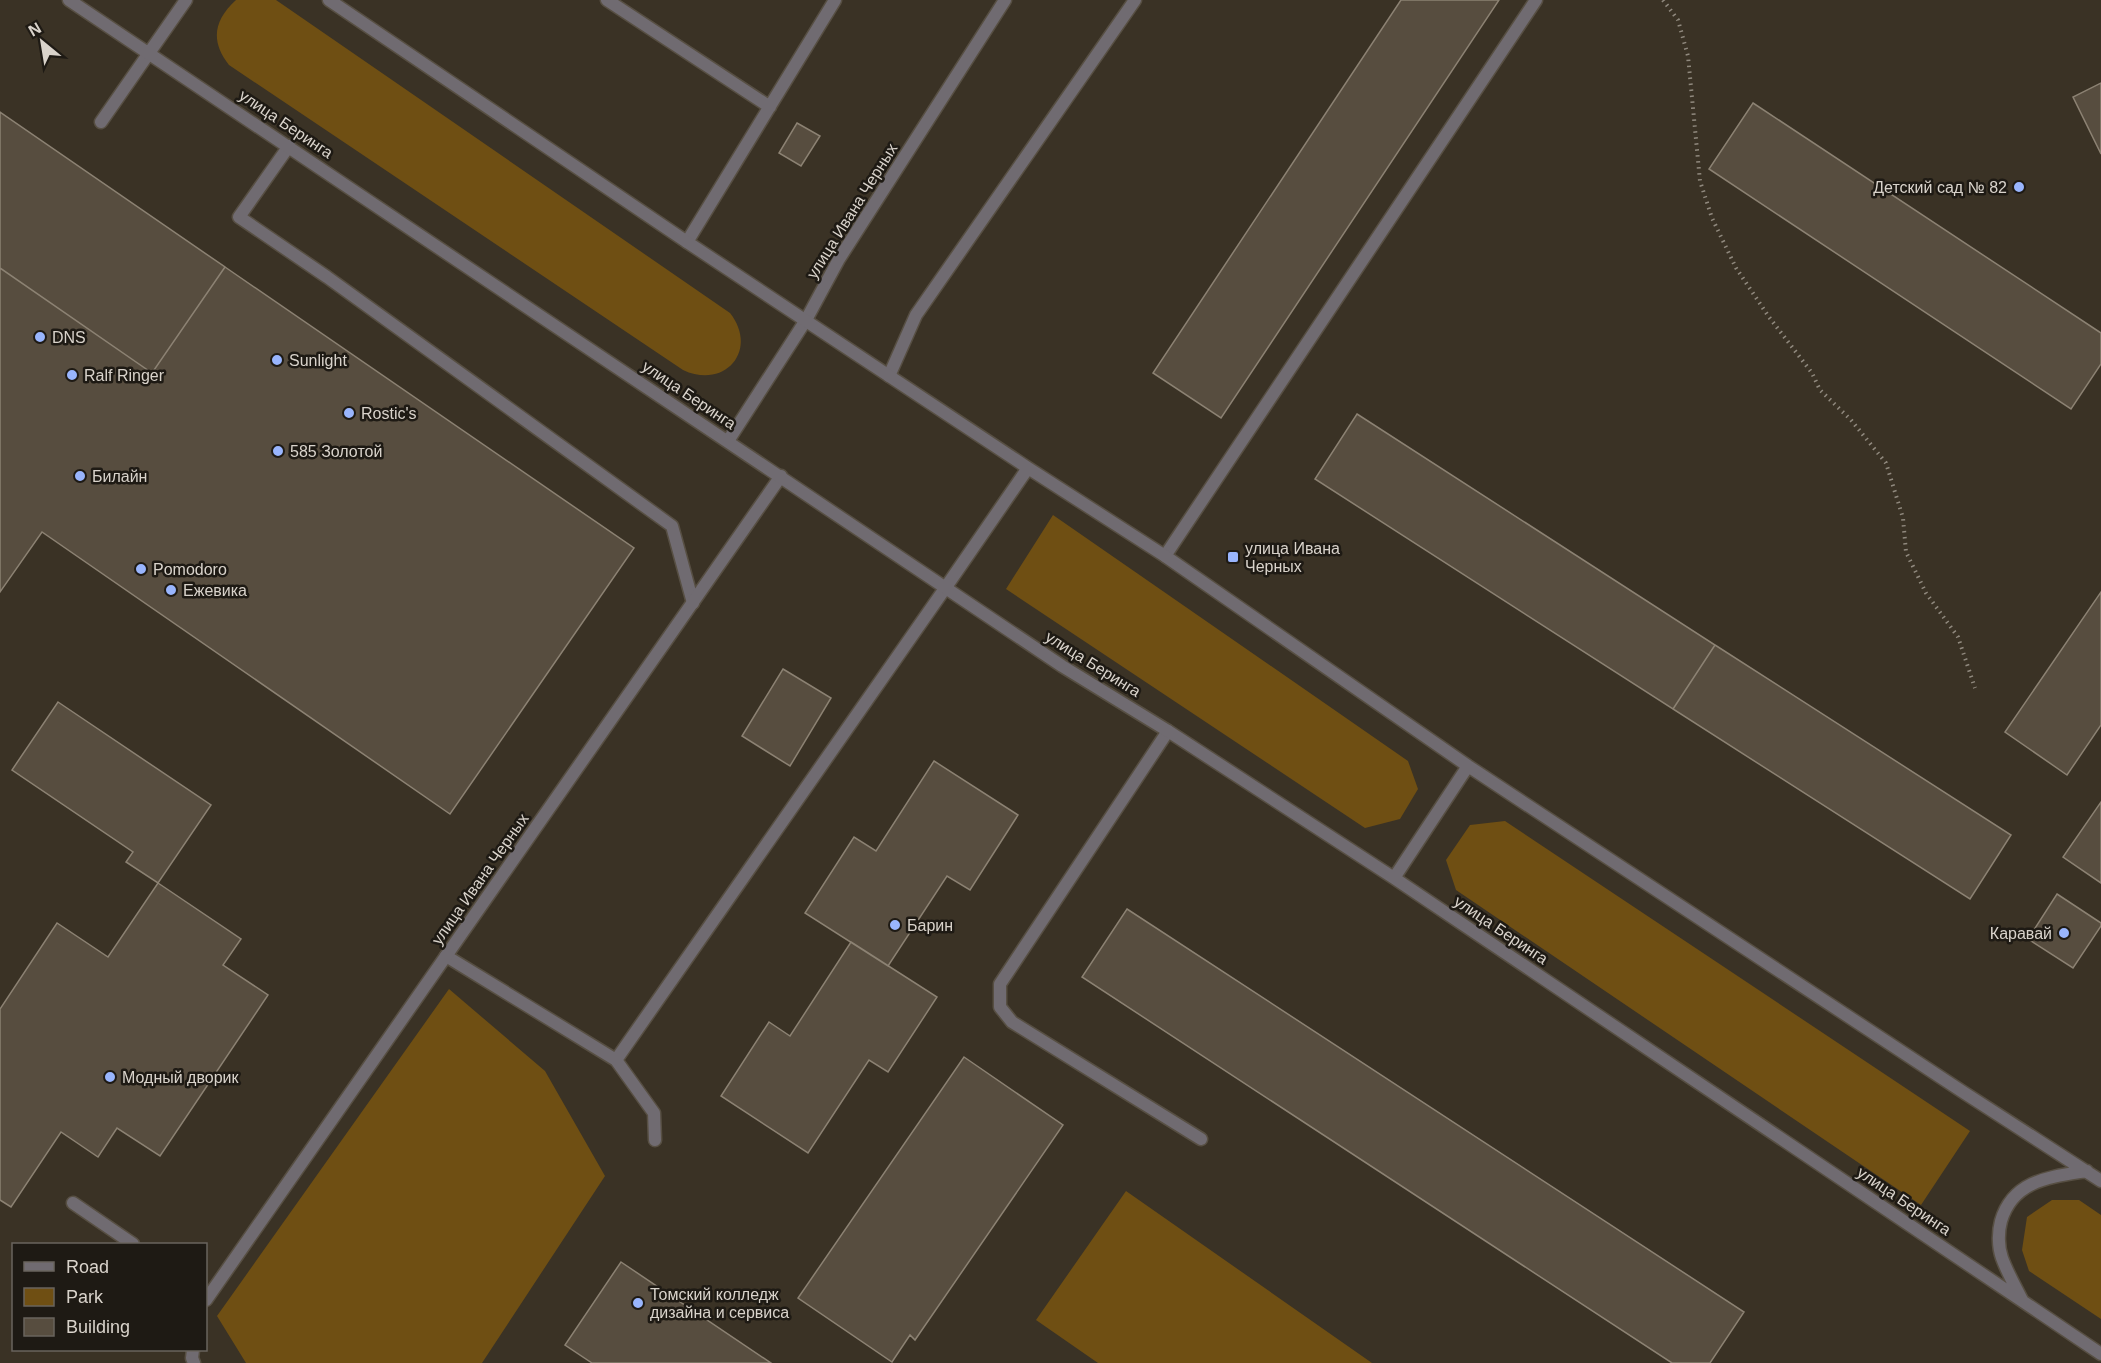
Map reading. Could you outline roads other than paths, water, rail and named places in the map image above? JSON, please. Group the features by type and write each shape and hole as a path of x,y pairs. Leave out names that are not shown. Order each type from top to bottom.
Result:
{"street":[{"name":"улица Беринга","path":"69,0 1062,666 1168,731 1394,878 2101,1354"},
{"path":"100,122 186,0"},
{"path":"330,0 687,242 1165,556 1468,766 2101,1181"},
{"path":"607,0 770,106"},
{"path":"687,242 835,0"},
{"name":"улица Ивана Черных","path":"728,441 806,320 839,259 1005,0"},
{"path":"890,375 916,315 1135,0"},
{"path":"1165,556 1536,0"},
{"path":"289,146 239,217 327,277 672,526 693,603"},
{"path":"616,1060 1028,468"},
{"name":"улица Ивана Черных","path":"207,1299 781,476"},
{"path":"1168,731 1000,984 1000,1007 1012,1022 1201,1139"},
{"path":"1394,878 1468,766"},
{"path":"446,956 616,1060 654,1113 655,1140"},
{"path":"2022,1301 2001,1256 1998,1230 2004,1210 2018,1192 2038,1181 2086,1171"},
{"path":"73,1203 130,1243"}],"place":[{"name":"Детский сад № 82","path":"2019,187"},
{"name":"DNS","path":"40,337"},
{"name":"Sunlight","path":"277,360"},
{"name":"Ralf Ringer","path":"72,375"},
{"name":"Rostic's","path":"349,413"},
{"name":"585 Золотой","path":"278,451"},
{"name":"Билайн","path":"80,476"},
{"name":"улица Ивана Черных","path":"1233,557"},
{"name":"Pomodoro","path":"141,569"},
{"name":"Ежевика","path":"171,590"},
{"name":"Барин","path":"895,925"},
{"name":"Каравай","path":"2064,933"},
{"name":"Модный дворик","path":"110,1077"},
{"name":"Томский колледж дизайна и сервиса","path":"638,1303"}]}
